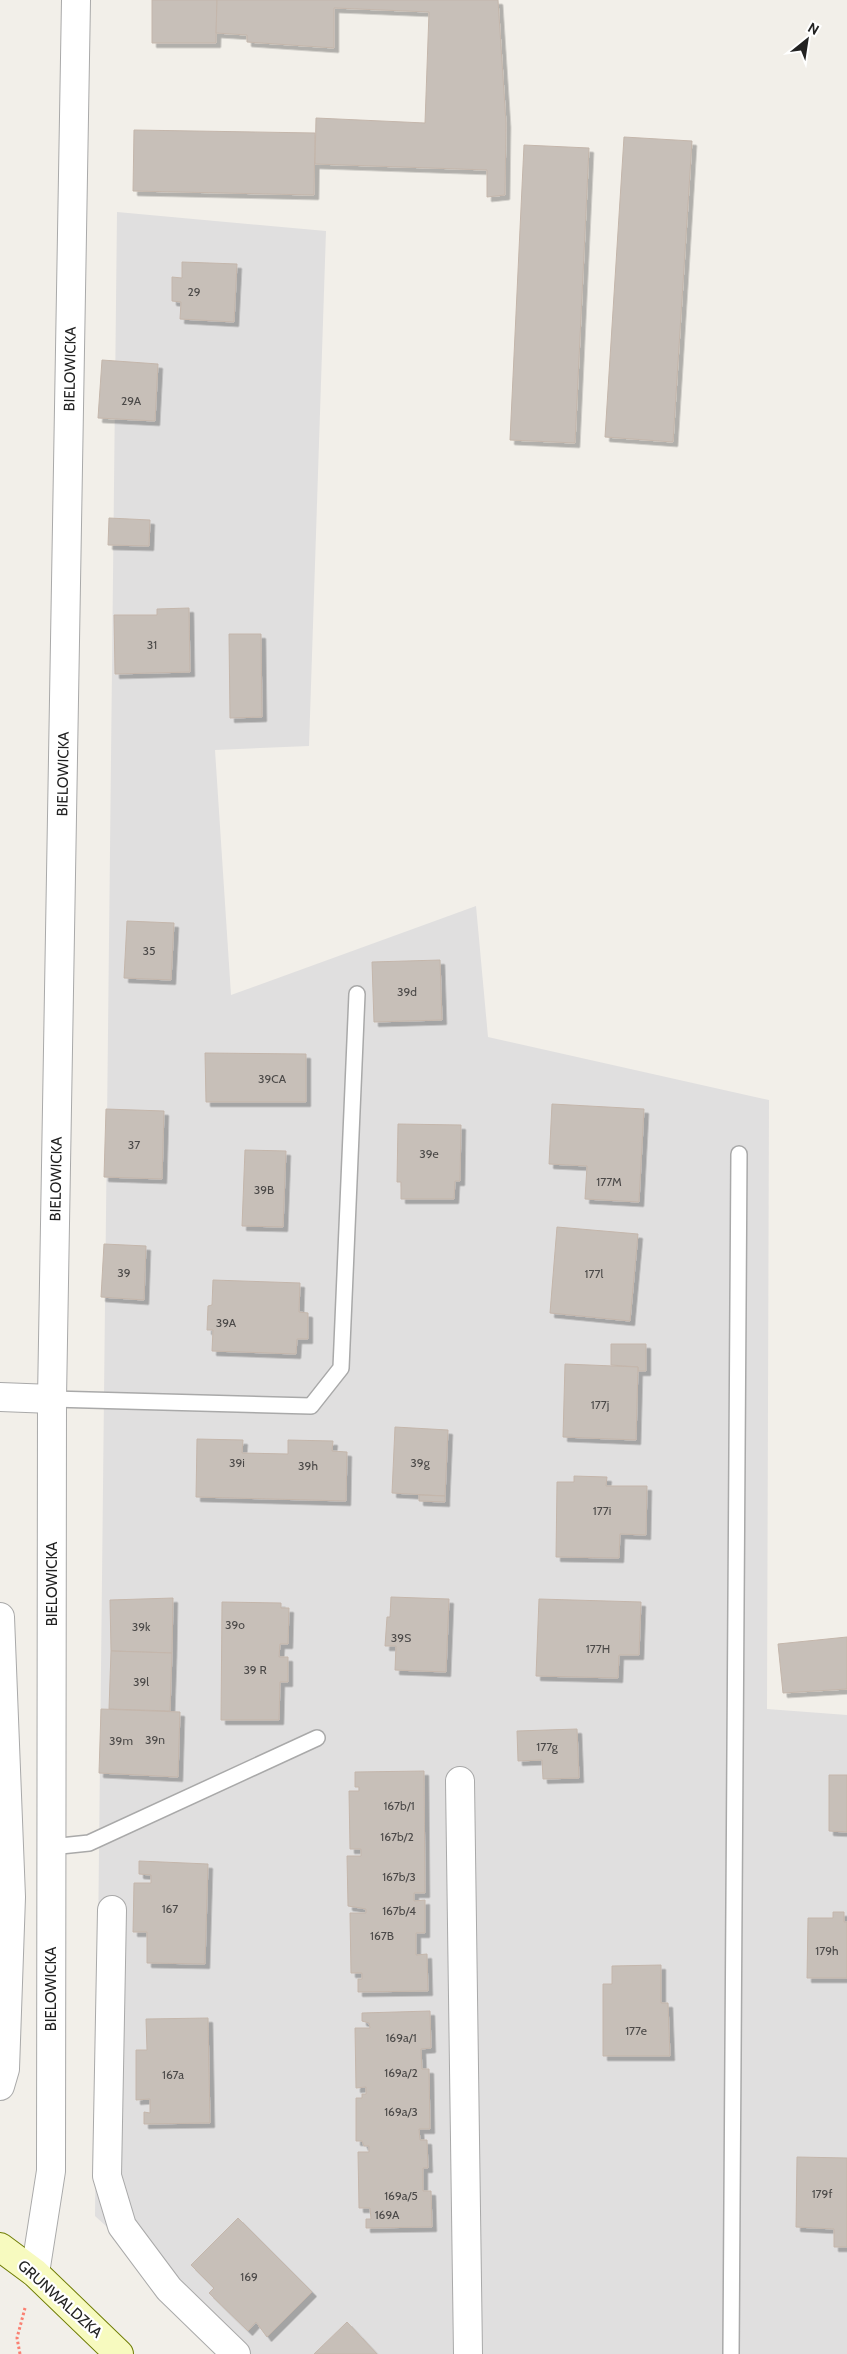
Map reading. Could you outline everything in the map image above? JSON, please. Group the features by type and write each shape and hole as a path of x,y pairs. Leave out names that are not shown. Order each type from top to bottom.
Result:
{"street":[{"name":"BIELOWICKA","path":"35,2273 51,2171 52,1399 76,0"},
{"path":"0,1397 52,1399"},
{"path":"0,1617 4,1843 11,1897 5,2069 0,2086"},
{"path":"460,1781 468,2354"},
{"path":"4,1843 51,1847"},
{"path":"112,1910 107,2176 122,2226 169,2289 236,2354"},
{"name":"GRUNWALDZKA","path":"0,2247 35,2273 119,2354"}],"lane":[{"path":"52,1399 310,1406 341,1368 357,994"},
{"path":"731,2354 738,1154"},
{"path":"51,1847 89,1843 317,1738"}],"path":[{"path":"20,2354 17,2338 35,2273"}],"shaded area":[{"path":"117,212 326,231 309,746 215,750 231,995 476,906 488,1037 769,1100 767,1709 847,1715 847,2354 246,2354 95,2216"}],"building":[{"path":"152,0 217,0 216,43 152,43"},
{"path":"217,0 498,0 506,123 505,195 487,197 487,170 315,164 316,118 425,123 429,12 334,8 334,48 247,42 247,35 216,33"},
{"path":"134,130 315,133 314,195 133,191"},
{"path":"624,137 692,141 673,442 605,437"},
{"path":"524,145 589,148 575,443 510,440"},
{"path":"182,262 237,264 234,322 180,319 181,302 172,301 172,277 182,278"},
{"path":"102,360 158,364 155,421 98,418"},
{"path":"109,518 150,520 149,546 108,545"},
{"path":"189,608 190,672 115,674 114,615 157,615 157,609"},
{"path":"229,634 261,634 262,717 230,718"},
{"path":"127,921 174,923 171,980 124,978"},
{"path":"440,960 442,1020 374,1022 372,962"},
{"path":"205,1053 306,1054 306,1102 206,1102"},
{"path":"552,1104 644,1109 639,1202 585,1199 587,1166 549,1164"},
{"path":"106,1109 164,1111 162,1179 104,1177"},
{"path":"398,1124 461,1125 460,1181 455,1181 454,1199 401,1199 401,1182 397,1182"},
{"path":"245,1150 286,1151 283,1227 242,1226"},
{"path":"557,1227 638,1234 630,1321 550,1313"},
{"path":"104,1244 146,1246 144,1300 101,1297"},
{"path":"213,1280 300,1283 299,1312 308,1313 308,1339 297,1339 296,1354 212,1351 213,1330 207,1330 208,1306 212,1305"},
{"path":"611,1344 646,1344 646,1371 638,1371 638,1367 611,1365"},
{"path":"565,1364 638,1367 636,1440 563,1437"},
{"path":"395,1427 448,1430 445,1496 392,1493"},
{"path":"197,1439 243,1440 242,1453 288,1454 288,1440 333,1441 332,1451 347,1452 346,1501 196,1497"},
{"path":"574,1476 607,1477 606,1486 647,1486 646,1535 620,1534 619,1558 556,1557 557,1482 574,1482"},
{"path":"419,1495 445,1496 445,1502 419,1501"},
{"path":"391,1597 449,1599 446,1672 395,1670 396,1646 385,1646 387,1617 390,1617"},
{"path":"173,1598 172,1653 111,1651 110,1600"},
{"path":"539,1599 641,1602 639,1655 619,1655 618,1678 536,1676"},
{"path":"222,1602 281,1603 281,1608 289,1608 288,1644 280,1644 279,1657 288,1657 288,1682 280,1682 279,1720 221,1720"},
{"path":"847,1637 847,1689 783,1693 778,1644"},
{"path":"111,1651 172,1653 170,1711 109,1709"},
{"path":"101,1709 180,1712 178,1777 99,1773"},
{"path":"577,1729 579,1778 543,1779 542,1760 518,1761 517,1731"},
{"path":"424,1771 425,1893 414,1893 414,1901 425,1900 425,1933 416,1933 416,1955 427,1954 428,1991 358,1992 358,1979 362,1979 362,1973 351,1973 350,1913 366,1913 366,1909 348,1906 347,1856 361,1856 361,1849 350,1849 349,1791 359,1791 359,1787 355,1787 355,1772"},
{"path":"829,1775 847,1775 847,1832 829,1831"},
{"path":"139,1861 208,1864 205,1964 147,1963 147,1932 133,1932 134,1883 151,1883 151,1875 139,1874"},
{"path":"833,1912 844,1912 844,1922 847,1922 847,1978 807,1978 808,1918 833,1918"},
{"path":"661,1965 661,2003 668,2003 670,2056 603,2056 603,1984 612,1984 612,1966"},
{"path":"430,2011 431,2048 421,2049 422,2069 429,2069 430,2129 419,2129 420,2140 427,2140 428,2168 423,2168 423,2191 431,2191 432,2227 366,2228 366,2219 371,2219 370,2208 359,2208 358,2152 369,2152 369,2146 364,2146 362,2141 356,2141 356,2098 362,2098 362,2094 366,2094 366,2087 356,2088 355,2028 370,2028 369,2023 362,2021 362,2013"},
{"path":"208,2018 210,2123 144,2124 144,2112 150,2113 150,2099 136,2100 136,2050 147,2050 146,2019"},
{"path":"797,2157 847,2158 847,2247 834,2247 834,2229 796,2227"},
{"path":"238,2218 312,2292 267,2337 256,2322 248,2331 209,2293 214,2288 191,2265"},
{"path":"347,2322 377,2354 314,2354"}]}
